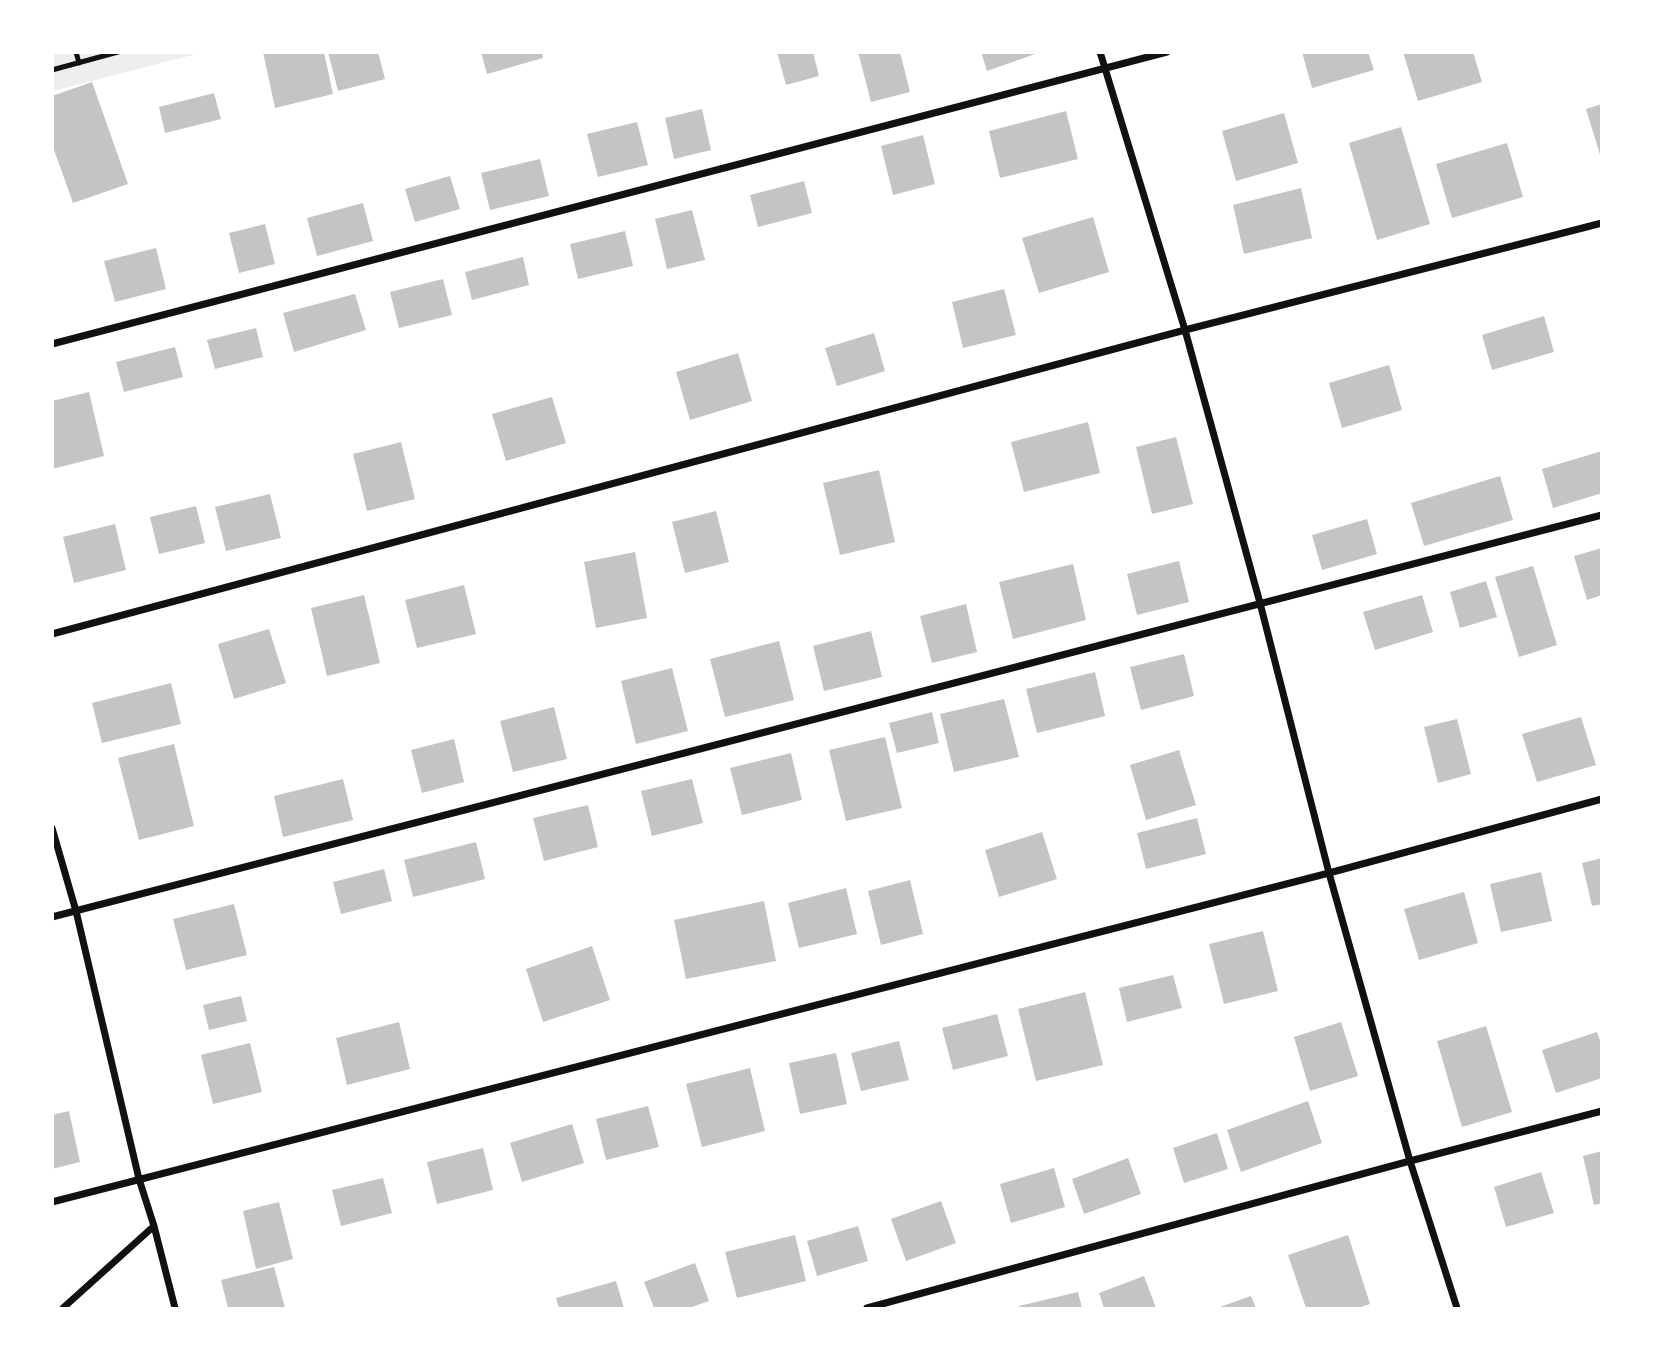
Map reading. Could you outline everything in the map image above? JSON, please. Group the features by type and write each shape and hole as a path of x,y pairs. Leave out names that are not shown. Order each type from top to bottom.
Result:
{"street":[{"path":"1100,52 1185,330 1260,603 1329,873 1410,1161 1457,1308"},
{"path":"52,344 1167,52"},
{"path":"52,634 1185,330 1601,223"},
{"path":"52,918 1601,515"},
{"path":"52,1202 1329,873 1601,800"},
{"path":"52,828 76,911 139,1179 154,1226 174,1308"},
{"path":"867,1308 1601,1111"},
{"path":"63,1308 154,1226"}],"lane":[{"path":"76,52 79,63"},
{"path":"52,70 118,52"}],"shaded area":[{"path":"53,53 200,53 53,91"}],"building":[{"path":"263,52 324,52 333,94 275,108"},
{"path":"328,52 378,52 385,79 338,91"},
{"path":"481,52 542,52 543,58 487,74"},
{"path":"777,52 813,52 819,76 786,85"},
{"path":"858,52 900,52 910,92 871,102"},
{"path":"981,52 1038,52 1038,53 987,71"},
{"path":"1302,52 1368,52 1374,70 1312,88"},
{"path":"1403,52 1473,52 1482,82 1418,101"},
{"path":"92,82 128,184 73,203 52,144 52,96"},
{"path":"214,93 221,119 165,133 159,107"},
{"path":"1602,104 1602,158 1601,158 1586,109"},
{"path":"702,109 711,150 674,159 665,118"},
{"path":"1066,111 1078,159 1000,178 989,131"},
{"path":"1284,113 1298,163 1236,181 1222,131"},
{"path":"637,122 648,165 598,177 587,134"},
{"path":"1401,127 1430,224 1377,240 1349,143"},
{"path":"923,135 935,184 893,195 881,146"},
{"path":"1507,143 1523,197 1452,218 1436,164"},
{"path":"540,159 549,196 490,210 481,173"},
{"path":"450,176 460,209 415,222 405,189"},
{"path":"804,181 812,213 758,227 750,195"},
{"path":"1301,188 1312,238 1244,254 1233,205"},
{"path":"363,203 373,241 317,256 307,218"},
{"path":"692,210 705,260 667,269 655,219"},
{"path":"1093,217 1109,272 1039,293 1022,238"},
{"path":"265,224 275,264 239,273 229,233"},
{"path":"625,231 633,266 578,279 570,244"},
{"path":"156,248 166,289 115,302 104,261"},
{"path":"523,257 529,285 472,300 465,272"},
{"path":"443,279 452,315 399,328 390,292"},
{"path":"1004,289 1016,335 963,348 952,302"},
{"path":"355,294 366,330 294,352 283,313"},
{"path":"1544,316 1554,352 1492,370 1482,335"},
{"path":"256,328 263,357 215,369 207,340"},
{"path":"874,333 885,371 837,386 825,348"},
{"path":"175,347 183,377 124,392 116,362"},
{"path":"738,353 752,401 690,420 676,372"},
{"path":"1389,365 1402,410 1342,428 1329,383"},
{"path":"89,392 104,456 52,469 52,401"},
{"path":"552,397 566,443 506,461 492,414"},
{"path":"1088,422 1100,473 1024,492 1011,442"},
{"path":"1176,437 1193,504 1152,514 1136,447"},
{"path":"401,442 415,499 367,511 353,454"},
{"path":"1602,451 1602,493 1553,508 1542,469"},
{"path":"879,470 895,542 840,555 823,483"},
{"path":"1500,476 1513,520 1424,546 1411,503"},
{"path":"270,494 281,538 226,551 215,507"},
{"path":"196,506 205,543 159,554 150,517"},
{"path":"716,511 729,562 685,573 672,522"},
{"path":"1367,519 1377,554 1322,570 1312,535"},
{"path":"115,524 126,570 74,583 63,537"},
{"path":"1602,548 1602,595 1587,600 1574,556"},
{"path":"635,552 647,618 596,628 584,562"},
{"path":"1179,561 1189,602 1137,615 1127,574"},
{"path":"1073,564 1086,620 1013,639 999,582"},
{"path":"1533,566 1557,645 1519,657 1495,577"},
{"path":"1486,581 1497,617 1460,628 1450,592"},
{"path":"464,585 476,634 417,648 405,600"},
{"path":"364,595 380,663 327,676 311,608"},
{"path":"1422,595 1433,632 1375,650 1363,612"},
{"path":"966,604 977,652 932,663 920,616"},
{"path":"269,629 286,683 234,699 218,644"},
{"path":"871,631 882,677 824,691 813,646"},
{"path":"779,641 794,700 725,717 710,659"},
{"path":"1184,654 1194,696 1141,710 1130,667"},
{"path":"672,668 688,731 636,744 621,681"},
{"path":"1095,672 1105,716 1037,733 1026,689"},
{"path":"171,683 181,724 102,743 92,703"},
{"path":"1004,699 1019,757 954,772 940,714"},
{"path":"554,707 567,759 513,772 500,721"},
{"path":"932,712 939,743 897,753 889,723"},
{"path":"1581,717 1596,765 1537,782 1522,734"},
{"path":"1457,719 1471,774 1438,783 1424,727"},
{"path":"885,737 902,808 846,821 829,750"},
{"path":"454,739 464,782 422,793 411,750"},
{"path":"174,744 194,826 139,840 118,758"},
{"path":"1179,750 1196,805 1146,820 1130,765"},
{"path":"791,753 802,800 742,815 730,768"},
{"path":"343,779 353,820 283,837 274,796"},
{"path":"692,779 703,823 652,836 641,791"},
{"path":"588,805 598,847 544,861 533,818"},
{"path":"1197,818 1206,854 1146,869 1137,833"},
{"path":"1042,832 1057,879 999,897 985,850"},
{"path":"476,842 485,879 413,897 404,860"},
{"path":"1602,858 1602,904 1592,906 1582,863"},
{"path":"384,869 392,901 341,914 333,882"},
{"path":"1541,872 1552,921 1501,932 1490,884"},
{"path":"910,880 923,934 881,945 868,891"},
{"path":"846,888 857,934 799,948 788,903"},
{"path":"1464,892 1478,943 1419,960 1404,909"},
{"path":"764,901 776,961 686,979 674,920"},
{"path":"234,904 247,955 186,970 173,919"},
{"path":"1263,931 1278,991 1224,1004 1209,944"},
{"path":"592,946 610,1000 543,1022 526,969"},
{"path":"1173,975 1182,1008 1127,1022 1119,988"},
{"path":"1085,992 1103,1065 1036,1081 1018,1009"},
{"path":"241,996 247,1021 209,1030 203,1005"},
{"path":"997,1014 1008,1056 953,1070 942,1028"},
{"path":"399,1022 410,1069 347,1085 336,1038"},
{"path":"1341,1022 1358,1076 1310,1091 1294,1037"},
{"path":"1486,1026 1512,1112 1462,1127 1437,1041"},
{"path":"1597,1032 1602,1046 1602,1078 1556,1093 1542,1050"},
{"path":"899,1041 909,1080 861,1091 851,1053"},
{"path":"250,1043 262,1092 213,1104 201,1055"},
{"path":"836,1053 847,1104 800,1114 789,1063"},
{"path":"750,1068 765,1131 702,1147 686,1084"},
{"path":"1308,1101 1322,1143 1241,1172 1227,1130"},
{"path":"648,1106 659,1147 606,1160 596,1119"},
{"path":"69,1111 80,1162 52,1169 52,1115"},
{"path":"572,1124 584,1163 522,1182 510,1143"},
{"path":"1217,1133 1228,1169 1184,1183 1173,1148"},
{"path":"483,1148 493,1190 437,1204 427,1162"},
{"path":"1602,1151 1602,1203 1594,1205 1583,1156"},
{"path":"1128,1158 1141,1194 1084,1214 1072,1179"},
{"path":"1054,1168 1065,1207 1011,1223 1000,1184"},
{"path":"1541,1172 1554,1213 1506,1227 1494,1187"},
{"path":"383,1178 392,1213 341,1226 332,1190"},
{"path":"941,1201 956,1243 906,1261 891,1219"},
{"path":"279,1202 293,1259 256,1269 243,1211"},
{"path":"858,1226 868,1261 817,1276 807,1241"},
{"path":"795,1235 806,1281 737,1298 725,1252"},
{"path":"1348,1235 1370,1304 1358,1308 1306,1308 1288,1255"},
{"path":"695,1263 709,1301 689,1308 654,1308 644,1282"},
{"path":"274,1267 285,1308 228,1308 221,1280"},
{"path":"1144,1276 1156,1308 1104,1308 1099,1293"},
{"path":"616,1281 624,1308 559,1308 556,1298"},
{"path":"1078,1292 1082,1308 1019,1308 1019,1306"},
{"path":"1251,1296 1256,1308 1217,1308"}]}
